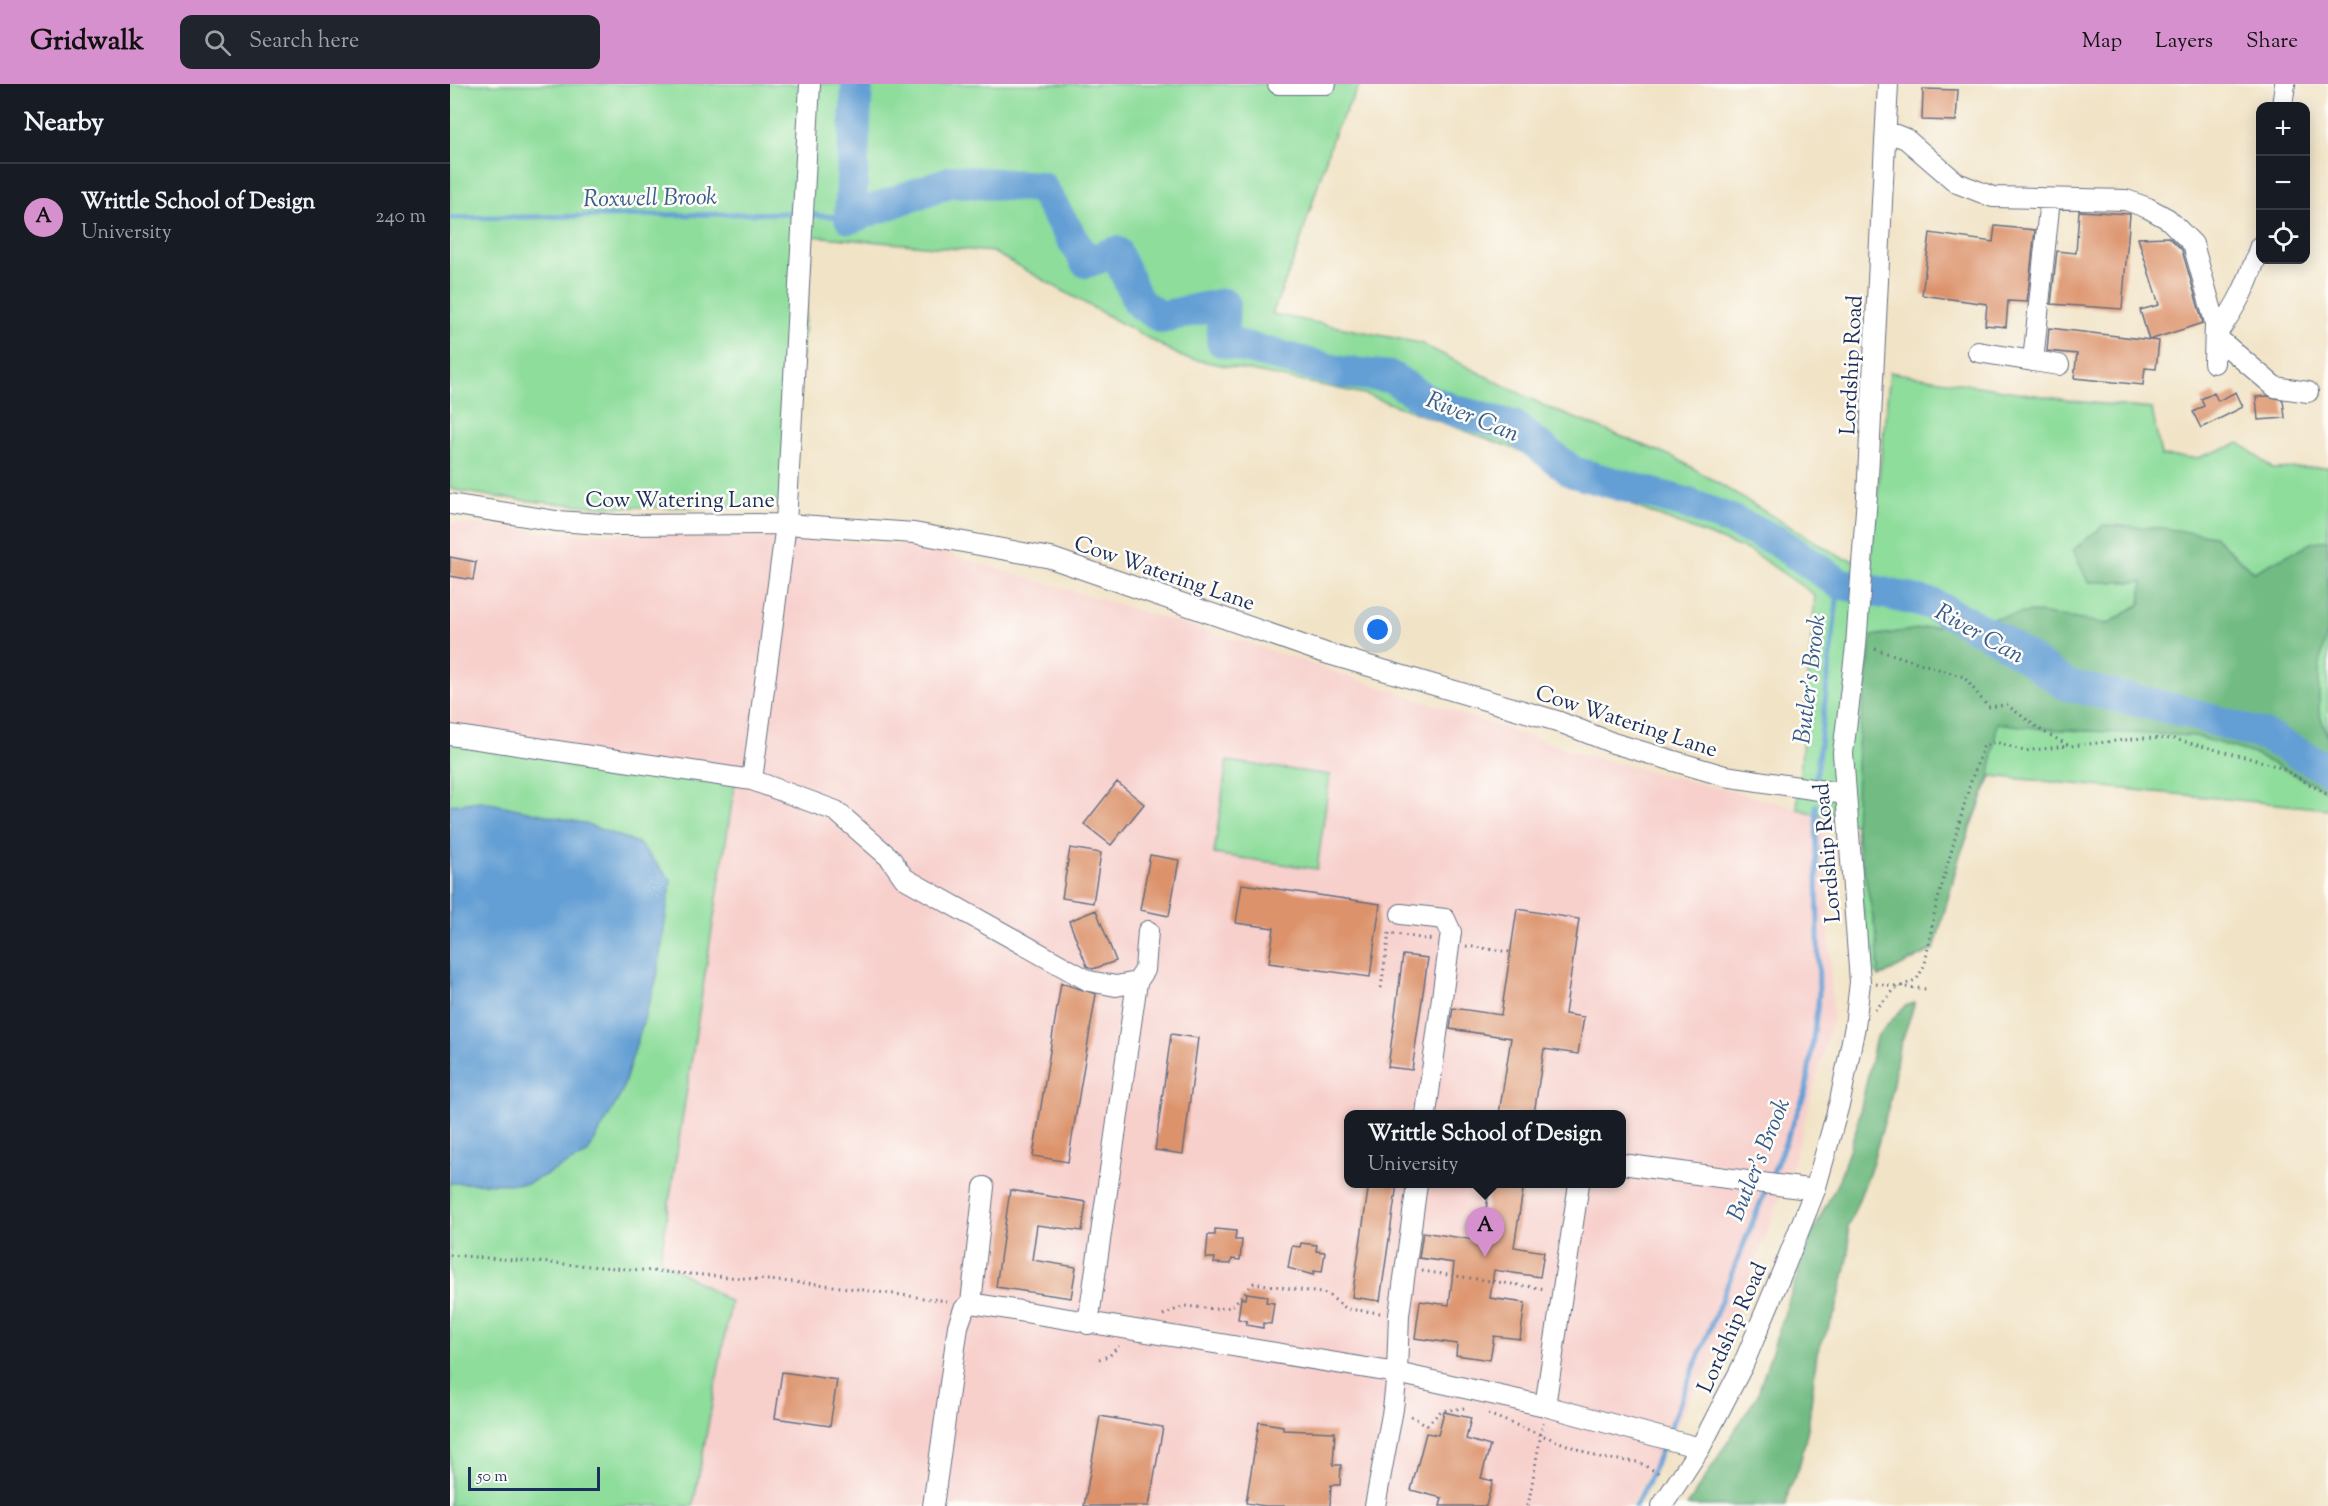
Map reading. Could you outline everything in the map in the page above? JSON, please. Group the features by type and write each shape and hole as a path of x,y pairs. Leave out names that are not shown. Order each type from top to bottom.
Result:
{"street":[{"path":"752,780 786,524 810,84"},
{"path":"1278,84 1326,84"},
{"name":"Lordship Road","path":"1662,1506 1700,1449 1743,1365 1815,1190 1840,1101 1855,1026 1860,982 1843,753 1856,646 1862,568 1888,84"},
{"path":"2283,102 2285,84"},
{"path":"1887,131 1906,139 1957,183 1993,197 2126,200 2148,208 2179,228 2193,244 2211,307 2215,336 2214,363"},
{"path":"2033,361 2050,199"},
{"path":"2215,336 2248,284 2256,259"},
{"path":"2215,336 2274,387 2308,392"},
{"path":"1978,352 2059,365"},
{"name":"Cow Watering Lane","path":"450,504 556,521 617,525 786,524 914,533 1051,558 1325,653 1557,722 1613,742 1725,776 1845,794"},
{"path":"450,735 752,780 836,811 890,858 904,878 1089,981 1116,986 1137,982"},
{"path":"1401,914 1445,919 1452,932 1427,1110"},
{"path":"1088,1324 1137,982 1145,970 1148,932"},
{"path":"1626,1165 1815,1190"},
{"path":"933,1506 958,1326 964,1309 971,1303 984,1187"},
{"path":"1375,1506 1393,1409 1399,1315 1416,1188"},
{"path":"1545,1406 1578,1188"},
{"path":"971,1303 1397,1373 1545,1406 1700,1449"}],"path":[{"path":"1856,646 1864,645 1964,677 1988,707 2007,705 2042,730 2070,746"},
{"path":"1855,1026 1902,986 1917,979 1924,964 1935,910 1970,784 1984,745 1996,742 2024,751 2143,738 2174,739 2264,762 2283,769 2328,795"},
{"path":"1860,982 1926,989"},
{"path":"450,1255 818,1284 971,1303"},
{"path":"1406,1267 1562,1291"},
{"path":"1161,1316 1184,1306 1217,1309 1231,1306 1254,1283 1328,1294 1347,1310 1399,1315"},
{"path":"1099,1359 1109,1356 1133,1331"},
{"path":"1528,1506 1542,1435 1545,1406"},
{"path":"1393,1409 1406,1412 1427,1425 1441,1411 1470,1408"},
{"path":"1480,1411 1600,1458 1638,1462 1659,1473"}],"shaded area":[{"path":"450,522 548,532 776,538 922,546 1254,645 1592,757 1823,814 1833,1016 1793,1164 1727,1337 1630,1506 693,1506 731,1302 660,1260 736,777 450,739"}],"green space":[{"path":"450,84 1360,84 1334,133 1297,252 1272,314 1420,343 1549,408 1676,458 1842,558 1870,563 1890,372 2073,401 2152,409 2161,456 2197,458 2240,443 2273,469 2328,467 2328,809 1991,776 1959,858 1934,949 1879,977 1873,971 1859,884 1855,824 1797,809 1815,595 1752,552 1641,509 1526,453 1364,394 1182,357 993,252 812,236 789,503 704,507 619,507 534,501 450,489"},
{"path":"2104,525 2163,528 2214,536 2254,572 2313,542 2328,540 2328,627 2319,667 2319,712 2328,737 2328,791 2251,753 2195,736 2044,729 1997,723 1990,776 1959,858 1934,949 1879,977 1877,938 1855,824 1858,745 1872,636 2032,612 2108,624 2140,604 2143,582 2088,582 2073,550"},
{"path":"450,739 736,777 660,1260 731,1302 693,1506 450,1506"},
{"path":"1227,761 1330,775 1317,869 1214,854"},
{"path":"1915,1003 1898,1052 1890,1102 1870,1171 1848,1227 1849,1254 1836,1311 1817,1353 1808,1428 1799,1468 1789,1488 1786,1506 1687,1506 1757,1396 1810,1237 1839,1180 1857,1126 1876,1037 1905,1006"}],"water":[{"path":"481,801 583,823 638,843 671,880 657,977 621,1094 587,1154 527,1184 450,1183 450,805"}],"building":[{"path":"1923,89 1958,90 1956,121 1922,120"},
{"path":"2079,211 2130,214 2122,309 2051,304 2057,251 2076,253"},
{"path":"1995,226 2035,230 2027,302 2008,301 2006,327 1985,325 1987,304 1922,295 1930,233 1993,242"},
{"path":"2169,237 2182,250 2203,323 2149,340 2140,310 2159,305 2138,238"},
{"path":"2049,328 2159,341 2156,369 2145,368 2143,385 2074,378 2077,354 2047,351"},
{"path":"2236,392 2243,407 2201,428 2193,412 2204,406 2201,399 2214,393 2218,401"},
{"path":"2268,396 2283,400 2285,418 2258,420 2256,397"},
{"path":"450,557 476,562 473,580 450,576"},
{"path":"1117,782 1144,804 1111,845 1084,824"},
{"path":"1070,848 1101,853 1093,903 1062,898"},
{"path":"1150,855 1179,860 1169,916 1140,910"},
{"path":"1242,884 1380,904 1370,977 1269,963 1274,928 1236,923"},
{"path":"1517,909 1579,919 1565,1014 1584,1017 1578,1054 1544,1049 1535,1110 1500,1110 1511,1038 1450,1029 1453,1008 1501,1015"},
{"path":"1096,910 1116,961 1093,969 1087,966 1069,921"},
{"path":"1403,955 1428,958 1412,1070 1388,1067"},
{"path":"1061,983 1096,994 1068,1162 1033,1156"},
{"path":"1171,1034 1198,1038 1183,1154 1155,1150"},
{"path":"1368,1188 1396,1188 1380,1301 1352,1297"},
{"path":"1489,1188 1523,1188 1514,1247 1544,1252 1540,1277 1494,1270 1490,1298 1525,1303 1520,1339 1494,1336 1490,1360 1456,1355 1457,1344 1415,1338 1420,1301 1449,1305 1454,1263 1419,1258 1423,1232 1481,1241"},
{"path":"1010,1190 1086,1202 1082,1231 1037,1225 1032,1260 1076,1267 1071,1298 996,1287"},
{"path":"1215,1229 1236,1231 1235,1240 1242,1240 1240,1260 1232,1259 1231,1264 1214,1263 1215,1258 1206,1258 1208,1235 1215,1235"},
{"path":"1301,1243 1317,1245 1316,1251 1325,1252 1322,1272 1314,1271 1313,1275 1288,1268 1292,1246 1300,1247"},
{"path":"1247,1293 1267,1296 1266,1302 1274,1303 1271,1324 1263,1323 1263,1328 1246,1325 1247,1321 1238,1319 1241,1298 1246,1299"},
{"path":"782,1372 837,1380 830,1426 775,1418"},
{"path":"1444,1412 1471,1418 1466,1439 1490,1446 1481,1478 1493,1481 1486,1506 1440,1506 1442,1498 1411,1490 1426,1433 1438,1435"},
{"path":"1100,1416 1163,1427 1149,1506 1084,1506"},
{"path":"1259,1422 1283,1426 1283,1430 1335,1432 1333,1465 1341,1465 1340,1485 1331,1485 1330,1506 1265,1506 1246,1503"}],"waterway":[{"name":"River Can","path":"857,84 850,218 952,181 1041,187 1086,262 1116,252 1139,303 1161,317 1224,304 1222,341 1340,372 1391,377 1423,398 1456,411 1513,426 1573,472 1686,503 1728,519 1777,541 1839,583 1932,604 1999,639 2067,685 2187,712 2266,736 2328,769"},
{"name":"Roxwell Brook","path":"450,218 792,213 850,218"},
{"name":"Butler's Brook","path":"1816,778 1839,583"},
{"name":"Butler's Brook","path":"1770,1180 1806,1091 1819,995 1816,805"},
{"name":"Butler's Brook","path":"1635,1506 1648,1482 1766,1189"}],"place":[{"name":"Writtle School of Design","path":"1485,1257"}]}
